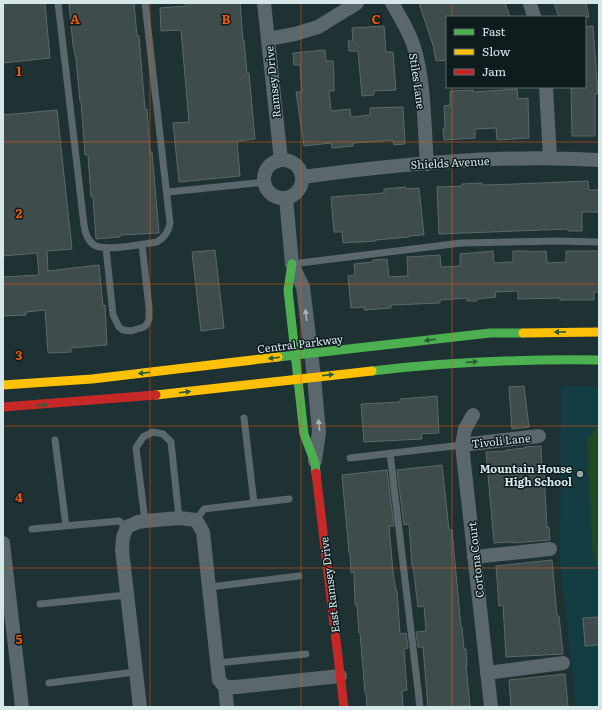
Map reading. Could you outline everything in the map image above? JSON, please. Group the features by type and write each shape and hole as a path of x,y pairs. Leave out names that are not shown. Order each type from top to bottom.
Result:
{"main road":[{"name":"East Ramsey Drive","path":"292,264 288,290 304,434 315,463 344,707"},
{"name":"Central Parkway","path":"3,385 92,379 490,333 599,332"},
{"path":"3,407 140,397 421,365 537,359 599,360"}],"street":[{"name":"Ramsey Drive","path":"264,3 281,160"},
{"path":"268,39 295,34 318,27 357,3"},
{"name":"Stiles Lane","path":"392,3 406,28 414,48 421,89 427,164"},
{"path":"530,3 534,16"},
{"path":"546,88 550,158"},
{"name":"Shields Avenue","path":"302,177 377,167 492,160 550,158 599,160"},
{"path":"281,160 292,162 300,171 302,177 300,188 292,196 286,198 274,196 266,188 264,182 266,170 270,165 281,160"},
{"path":"286,198 292,264"},
{"name":"East Ramsey Drive","path":"292,264 303,287 314,377 319,432 315,463"},
{"name":"Cortona Court","path":"473,415 465,429 462,445 491,707"},
{"name":"Tivoli Lane","path":"462,445 539,436"},
{"path":"140,707 122,550 123,537 127,527 138,522 179,518 196,520 203,532 219,680 225,687 227,707"},
{"path":"3,543 22,707"},
{"path":"474,557 550,549"},
{"path":"487,672 563,663"},
{"path":"225,687 340,676"}],"lane":[{"path":"58,3 85,232 88,238 95,245 106,248 157,242 162,239 169,229 168,192 145,3"},
{"path":"168,192 264,182"},
{"path":"292,264 461,243 557,241 599,242"},
{"path":"106,248 113,315 119,327 123,330 131,331 144,327 149,319 142,244"},
{"path":"244,418 254,503"},
{"path":"145,521 136,448 143,437 153,432 163,434 171,442 179,518"},
{"path":"55,440 66,526"},
{"path":"350,458 462,445"},
{"path":"390,453 420,707"},
{"path":"196,520 204,509 289,499"},
{"path":"32,529 119,521 127,527"},
{"path":"210,587 299,576"},
{"path":"40,604 127,595"},
{"path":"217,663 306,654"},
{"path":"49,683 135,672"}],"shaded area":[{"name":"Mountain House High School","path":"561,386 599,386 599,707 576,707 560,562"}],"green space":[{"path":"599,425 599,573 592,546 587,440"}],"building":[{"path":"3,3 45,3 50,58 3,63"},
{"path":"69,3 134,3 137,36 139,36 145,109 147,109 150,152 152,152 159,233 120,235 120,237 96,239 93,197 91,197 88,155 85,155 81,101"},
{"path":"186,3 240,3 247,73 249,73 255,139 237,141 240,176 179,182 173,123 189,122 181,30 161,31 160,8 186,6"},
{"path":"419,3 505,3 510,16 446,16 446,60 436,61 433,45"},
{"path":"554,3 586,3 589,17 586,16 559,16"},
{"path":"384,26 386,52 393,52 396,90 374,91 374,95 362,96 358,51 349,51 348,41 353,41 352,28"},
{"path":"593,26 598,94 595,94 595,136 572,136 571,88 586,88 586,27"},
{"path":"325,50 326,61 333,61 334,91 329,91 331,111 350,109 351,117 370,115 370,108 403,107 405,144 394,145 393,140 353,143 353,146 332,148 331,143 304,146 296,92 302,92 300,65 294,65 293,53"},
{"path":"517,89 518,99 528,98 529,138 497,140 496,128 475,129 475,138 444,140 444,106 450,105 450,91 473,90 473,92"},
{"path":"57,110 72,249 47,251 48,271 99,265 103,306 105,305 107,345 71,348 71,352 48,353 45,310 26,312 26,315 3,316 3,277 39,275 37,253 3,256 3,115"},
{"path":"588,181 589,190 599,190 599,212 582,212 582,231 568,231 568,229 439,234 437,187 462,186 462,184 482,183 483,185"},
{"path":"406,187 406,189 419,188 424,235 376,241 343,243 342,232 334,232 331,197 384,193 384,189"},
{"path":"215,250 224,328 201,331 192,252"},
{"path":"493,251 494,263 513,262 513,251 546,251 547,263 566,262 566,251 599,251 599,292 594,292 594,300 560,300 560,298 518,299 518,291 495,292 496,297 477,299 477,301 467,301 467,298 440,300 440,303 391,305 391,308 364,310 364,307 351,308 348,276 355,275 354,264 387,259 389,277 408,276 407,257 440,255 441,267 460,266 460,254"},
{"path":"524,386 529,427 512,429 509,387"},
{"path":"437,396 439,433 421,434 422,439 364,442 361,404 400,402 400,399"},
{"path":"541,446 547,528 549,527 550,540 494,543 486,452"},
{"path":"442,465 449,530 452,530 461,627 464,649 466,649 470,706 428,707 423,647 418,647 416,632 426,631 424,606 418,607 412,566 409,524 404,525 397,470"},
{"path":"387,470 394,526 389,526 393,572 397,591 400,634 406,633 408,648 404,649 407,690 402,691 403,707 367,707 357,605 355,605 354,572 351,573 342,475"},
{"path":"552,560 557,616 559,616 563,654 506,657 503,605 499,606 496,566"},
{"path":"599,617 599,645 585,646 583,618"},
{"path":"565,674 568,707 511,707 509,680"}],"traffic: fast":[{"path":"292,264 288,290 304,434 315,463 316,473"},
{"path":"278,357 490,333 523,333"},
{"path":"372,371 429,365 486,362 599,360"}],"traffic: slow":[{"path":"523,333 599,332"},
{"path":"3,385 92,379 278,357"},
{"path":"156,395 372,371"}],"traffic: jam":[{"path":"3,407 156,395"},
{"path":"316,473 344,707"}],"place":[{"name":"Mountain House High School","path":"580,474"}]}
